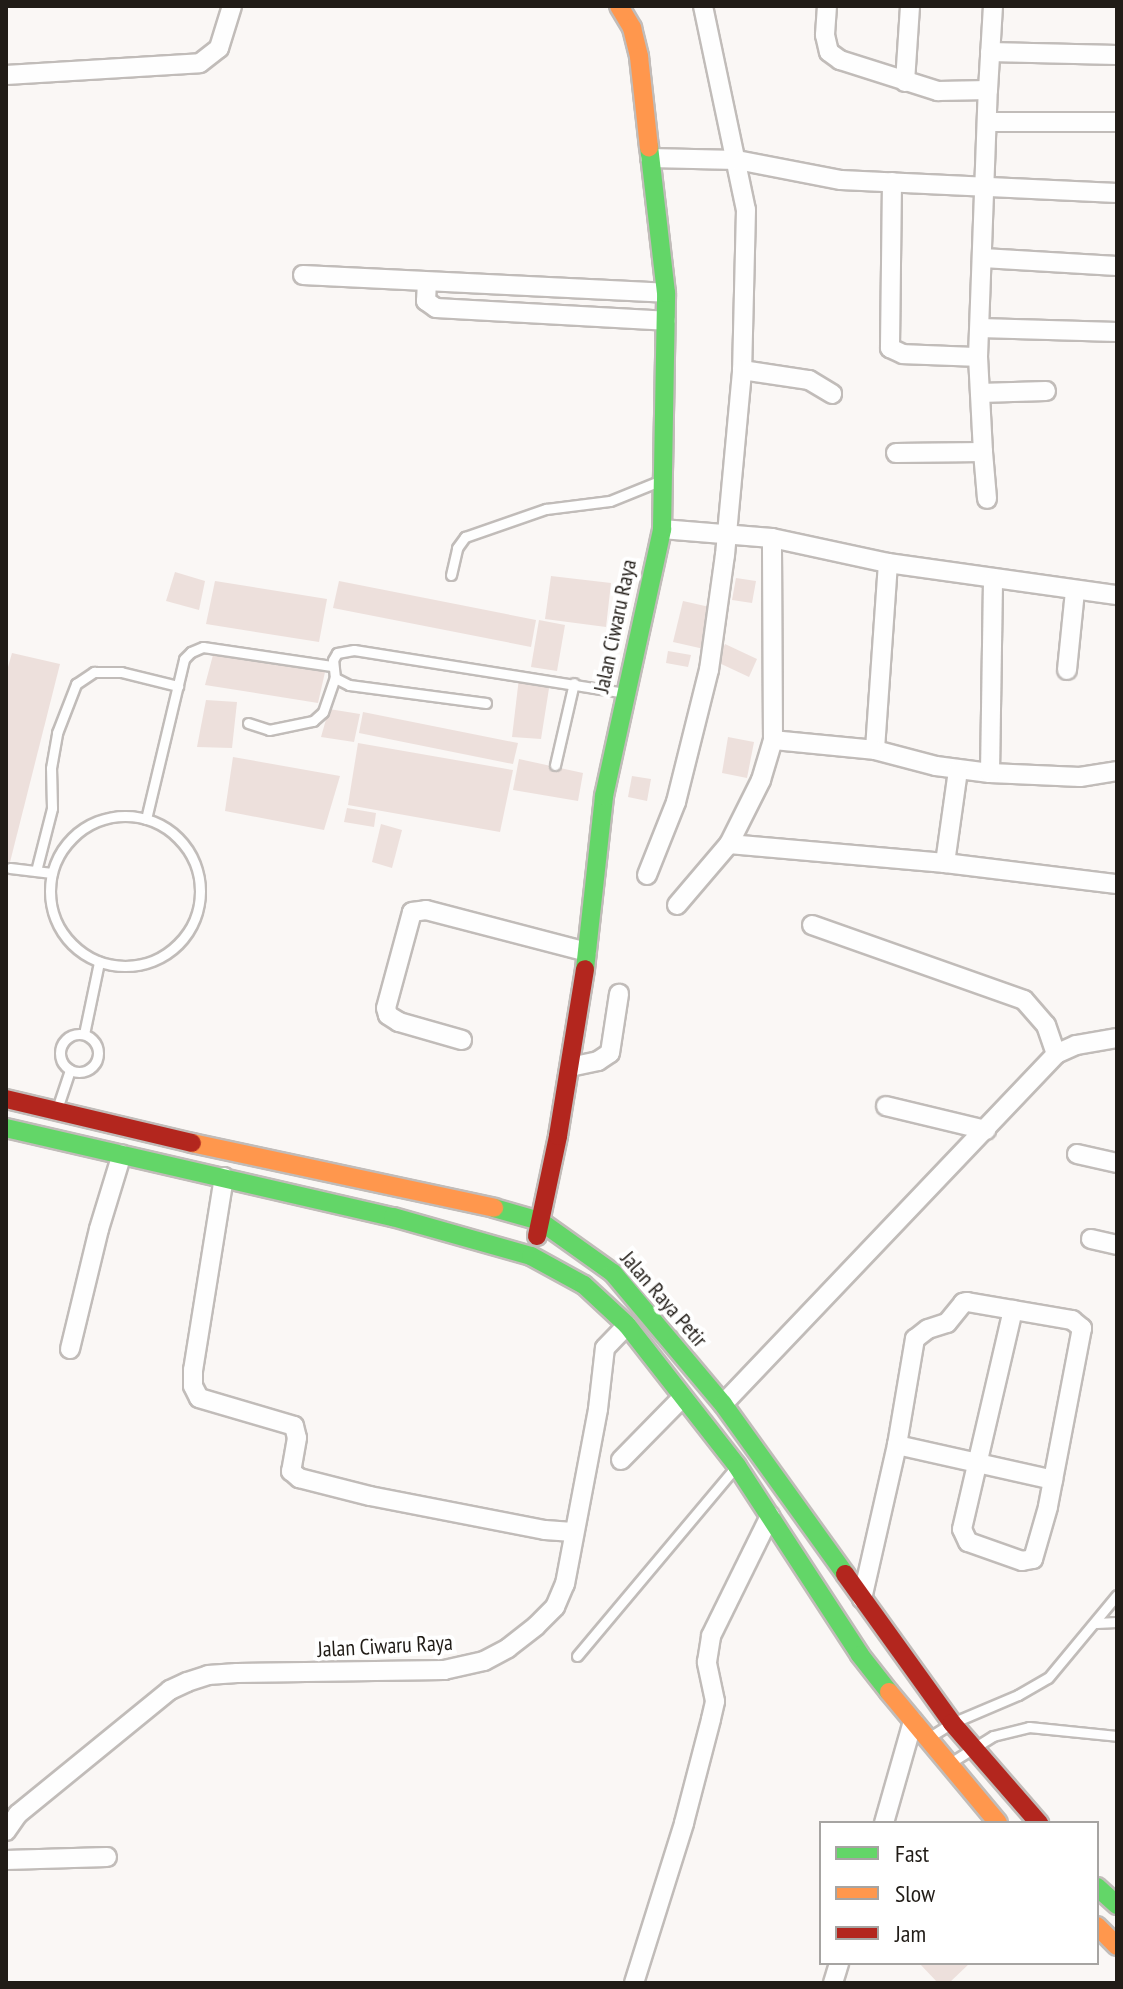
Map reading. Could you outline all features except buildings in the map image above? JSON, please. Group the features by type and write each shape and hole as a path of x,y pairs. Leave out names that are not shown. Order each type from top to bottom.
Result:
{"main road":[{"name":"Jalan Ciwaru Raya","path":"531,1256 570,1067 587,952 604,796 662,529 666,293 639,57 632,28 619,6"},
{"name":"Jalan Raya Petir","path":"6,1099 540,1221 577,1244 613,1273 723,1404 952,1723 1037,1821"},
{"name":"Jalan Raya Petir","path":"7,1133 122,1154 393,1217 531,1256 584,1285 627,1325 681,1399 737,1466 860,1655 925,1740 994,1821"},
{"path":"1099,1889 1117,1905"},
{"path":"1099,1928 1117,1946"}],"street":[{"path":"6,75 30,76 200,63 219,48 232,6"},
{"path":"647,875 676,802 709,670 727,532 742,370 746,210 703,6"},
{"path":"827,6 825,35 829,52 905,82 938,91 988,90"},
{"path":"905,82 910,6"},
{"path":"987,499 978,357 993,6"},
{"path":"990,52 1117,55"},
{"path":"989,122 1117,122"},
{"path":"650,158 737,160 841,180 1117,193"},
{"path":"892,182 890,348 903,354 978,357"},
{"path":"983,258 1117,266"},
{"path":"303,275 666,293"},
{"path":"427,282 426,301 436,308 666,321"},
{"path":"622,319 623,291"},
{"path":"980,328 1117,332"},
{"path":"742,370 809,380 832,394"},
{"path":"980,393 1046,391"},
{"path":"896,453 983,452"},
{"path":"662,529 772,538 888,563 1117,595"},
{"path":"677,905 729,844 761,780 773,740 772,538"},
{"path":"875,750 888,563"},
{"path":"990,773 993,578"},
{"path":"1067,670 1075,591"},
{"path":"773,740 875,750 958,770 990,773 1080,777 1117,771"},
{"path":"945,863 958,770"},
{"path":"729,844 945,863 1117,884"},
{"path":"462,1040 399,1022 388,1015 386,1008 412,912 426,910 587,952"},
{"path":"812,925 1024,1000 1046,1025 1056,1054"},
{"path":"570,1067 598,1061 610,1053 619,994"},
{"path":"723,1404 1056,1054 1076,1045 1117,1038"},
{"path":"886,1106 986,1130"},
{"path":"70,1349 99,1229 122,1154"},
{"path":"1077,1154 1117,1163"},
{"path":"224,1177 193,1370 193,1386 199,1398 294,1426 297,1438 291,1471 299,1478 545,1530 570,1532"},
{"path":"1091,1239 1117,1245"},
{"path":"862,1599 918,1335 947,1323 963,1303 1013,1310 1072,1320 1082,1328 1053,1480 1033,1559 1022,1561 968,1542 962,1519 979,1461 1013,1310"},
{"name":"Jalan Ciwaru Raya","path":"6,1831 18,1814 170,1690 187,1682 237,1673 444,1670 484,1661 508,1648 555,1607 565,1584 570,1532 598,1409 605,1348 627,1325"},
{"path":"621,1460 681,1399"},
{"path":"897,1445 1053,1480"},
{"path":"634,1983 684,1823 715,1701 707,1662 711,1636 770,1516"},
{"path":"885,1821 913,1721"},
{"path":"6,1860 107,1857"}],"lane":[{"path":"451,575 457,548 465,537 546,509 610,501 665,479"},
{"path":"146,819 184,659 203,647 332,666"},
{"path":"248,723 269,730 313,721 323,712 335,678 332,666 337,653 354,650 625,693"},
{"path":"36,871 52,808 51,768 57,733 76,684 94,672 121,672 178,686"},
{"path":"335,678 349,685 486,703"},
{"path":"555,765 574,683"},
{"path":"118,816 146,819 171,832 190,853 199,880 198,908 187,934 155,960 127,966 99,962 77,949 60,929 51,905 52,873 68,842 90,825 118,816"},
{"path":"10,868 52,873"},
{"path":"84,1034 99,962"},
{"path":"84,1034 98,1049 95,1063 84,1072 70,1070 61,1060 60,1047 73,1035 84,1034"},
{"path":"57,1110 70,1070"},
{"path":"577,1656 737,1466"},
{"path":"925,1740 952,1723 1018,1695 1048,1678 1117,1595"},
{"path":"1096,1623 1117,1622"},
{"path":"947,1766 993,1736 1029,1727 1117,1736"}],"traffic: fast":[{"path":"585,969 604,796 662,529 666,293 649,147"},
{"path":"6,1128 393,1217 531,1256 584,1285 627,1325 737,1466 860,1655 889,1692"},
{"path":"494,1208 540,1221 613,1273 723,1404 845,1574"},
{"path":"1099,1889 1117,1905"}],"traffic: slow":[{"path":"619,6 632,28 639,57 649,147"},
{"path":"192,1143 494,1208"},
{"path":"889,1692 996,1821"},
{"path":"1099,1928 1117,1946"}],"traffic: jam":[{"path":"537,1236 558,1136 585,969"},
{"path":"6,1099 192,1143"},
{"path":"845,1574 952,1723 1037,1821"}]}
